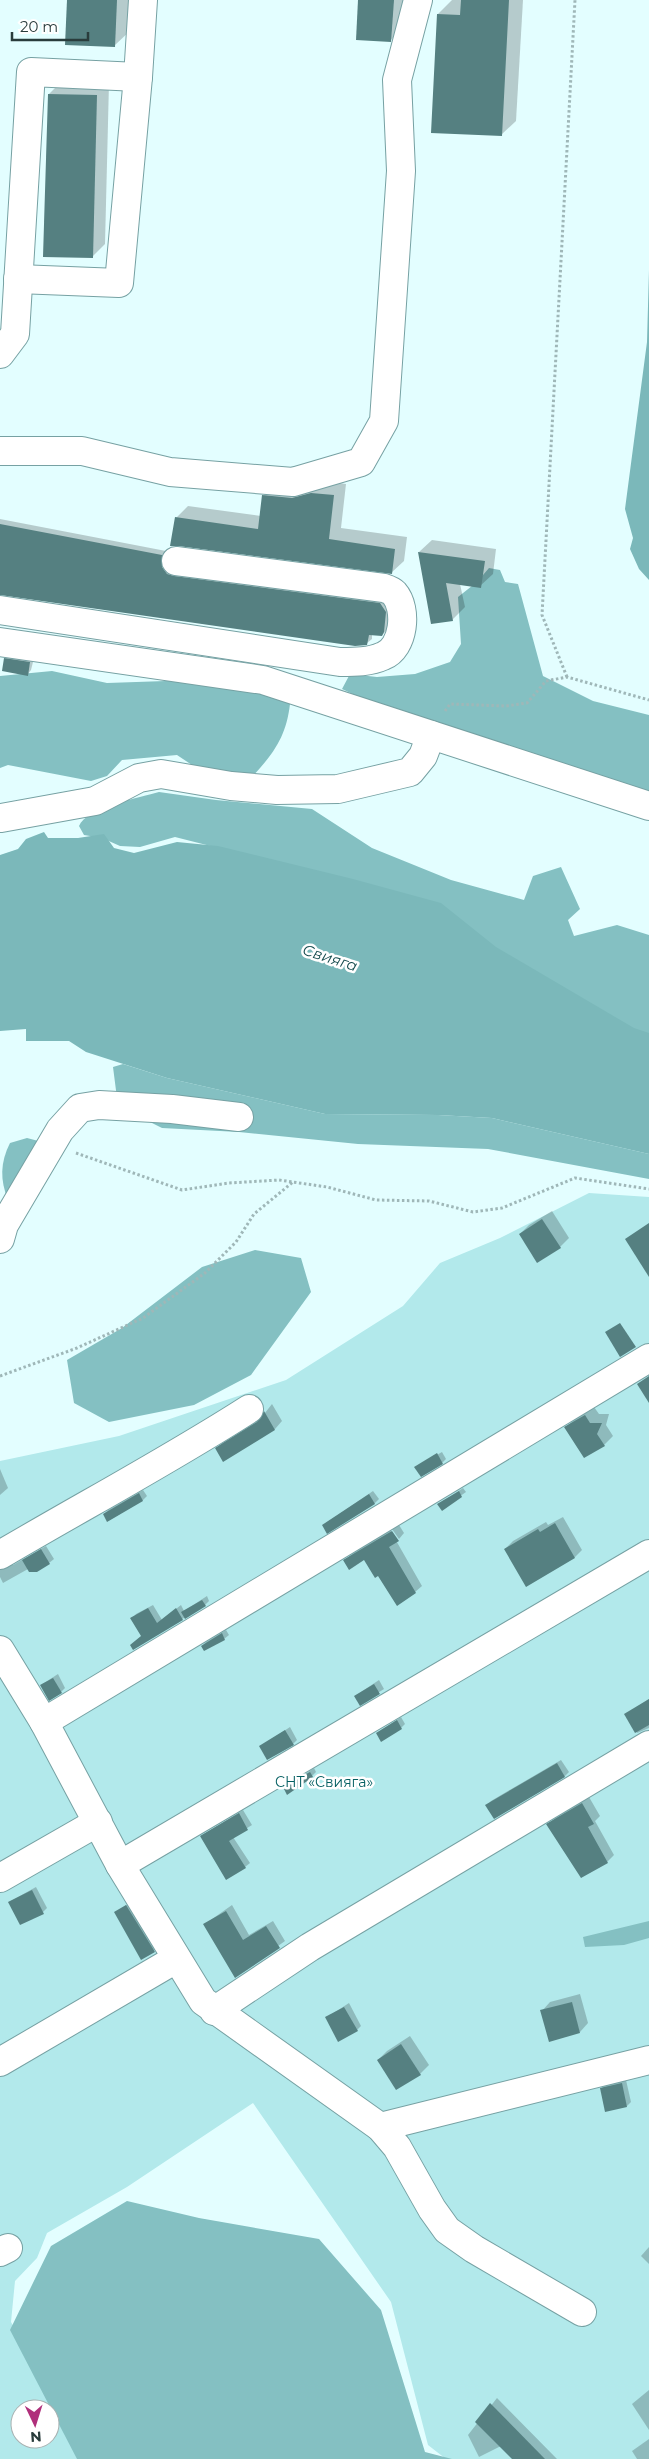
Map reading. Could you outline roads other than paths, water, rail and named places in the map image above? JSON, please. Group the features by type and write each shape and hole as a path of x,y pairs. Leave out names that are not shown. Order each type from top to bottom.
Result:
{"street":[{"path":"18,279 119,283 138,77 143,0"},
{"path":"0,451 82,450 170,472 293,482 361,462 384,420 401,170 397,80 418,0"},
{"path":"0,354 15,334 30,72 138,77"},
{"path":"0,610 340,662 361,662 385,656 396,647 403,628 399,605 394,593 384,588 176,561"},
{"path":"0,642 263,680 649,806"},
{"path":"1,818 95,801 140,778 160,774 268,789 338,789 410,772 423,756 431,735"},
{"path":"1,1225 60,1130 80,1108 99,1105 172,1109 239,1118"},
{"path":"44,1722 649,1358"},
{"path":"0,1555 116,1487 191,1446 248,1409"},
{"path":"120,1865 649,1554"},
{"path":"0,1650 9,1683 44,1722 120,1865 203,2001 214,2011 380,2127 398,2147 432,2209 447,2230 474,2249 582,2312"},
{"path":"214,2011 310,1947 649,1744"},
{"path":"0,1878 98,1822"},
{"path":"0,2062 176,1959"},
{"path":"380,2127 649,2060"}],"water":[{"path":"649,270 649,580 639,569 630,549 633,538 625,509 647,342"},
{"name":"Свияга","path":"44,832 48,838 78,838 104,834 114,848 134,853 177,842 218,846 441,903 496,947 634,1028 649,1033 649,1154 492,1118 438,1115 325,1114 167,1078 86,1052 69,1041 26,1041 26,1029 0,1031 0,855 18,849 26,839"}],"park label":[{"name":"СНТ «Свияга»","path":"324,1782"}]}
